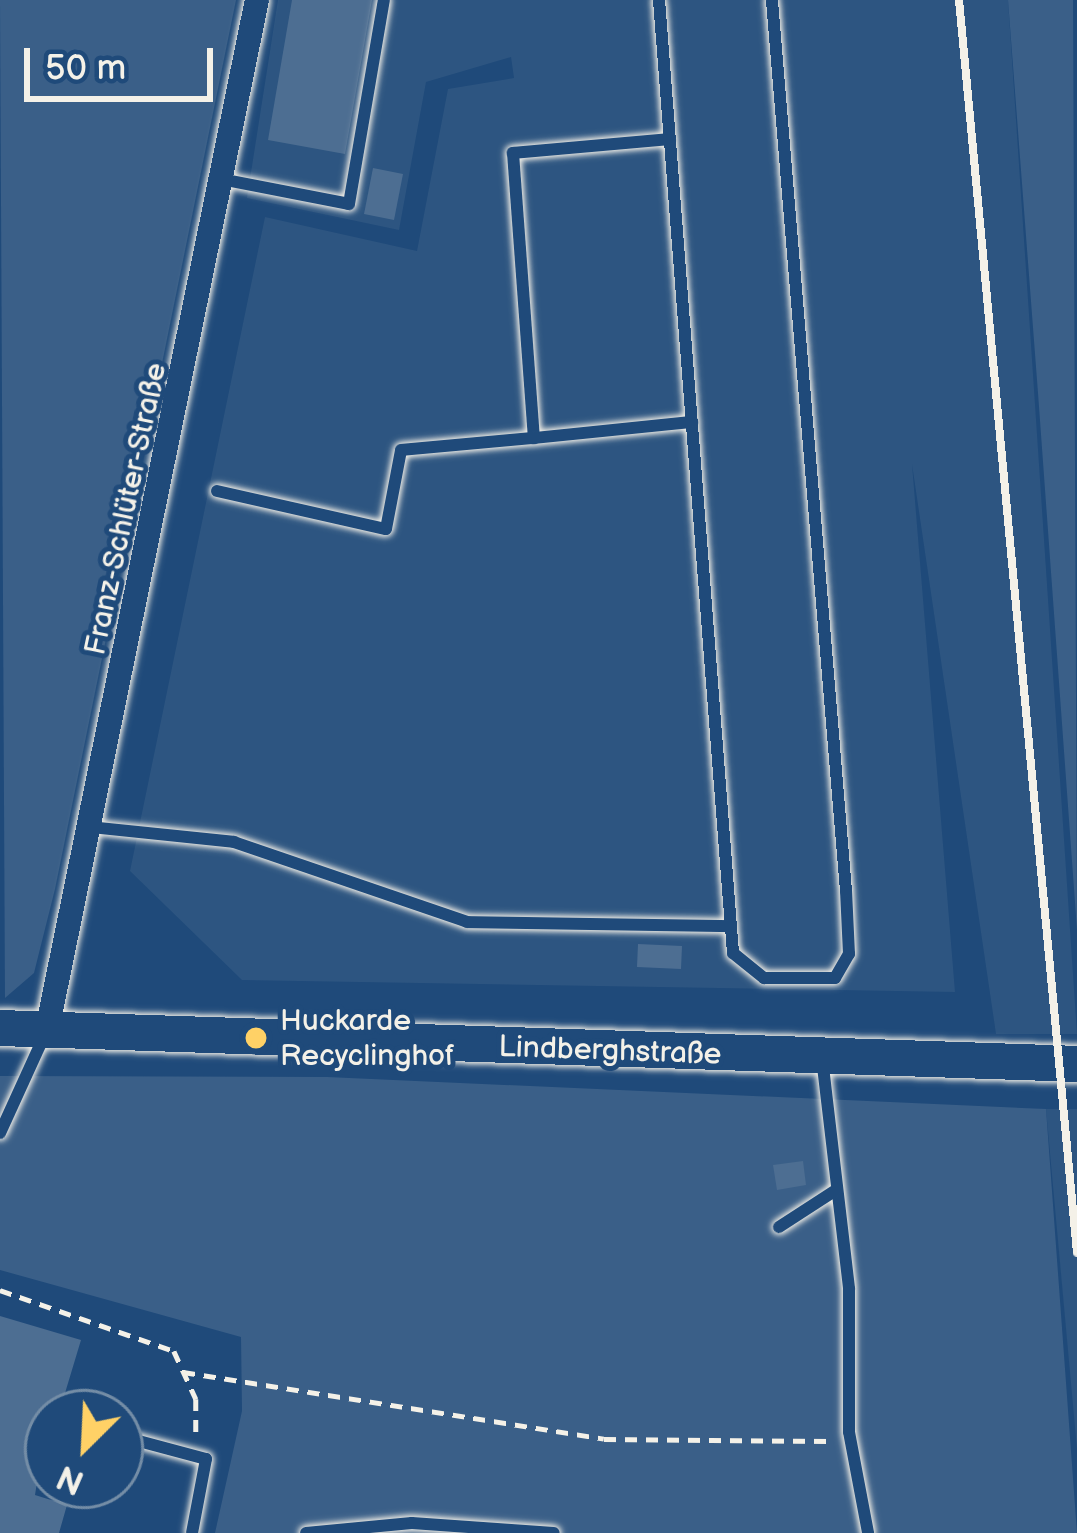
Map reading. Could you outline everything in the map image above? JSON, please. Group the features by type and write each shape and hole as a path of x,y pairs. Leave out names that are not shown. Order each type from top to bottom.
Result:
{"main road":[{"name":"Lindberghstraße","path":"0,1028 1077,1064"}],"street":[{"name":"Franz-Schlüter-Straße","path":"47,1030 226,180 257,0"}],"lane":[{"path":"226,180 349,204 384,0"},
{"path":"659,0 733,953 764,978 835,978 849,954 772,0"},
{"path":"534,438 513,153 670,139"},
{"path":"217,491 386,529 401,450 692,422"},
{"path":"90,827 234,842 467,922 730,926"},
{"path":"0,1133 47,1030"},
{"path":"822,1058 836,1190 852,1450 868,1533"},
{"path":"779,1228 836,1190"},
{"path":"144,1442 206,1460 192,1533"},
{"path":"306,1533 412,1523 554,1533"}],"path":[{"path":"0,1290 161,1345 183,1372 196,1456"},
{"path":"183,1372 604,1439 814,1435 852,1450"}],"shaded area":[{"path":"0,0 236,0 55,889 34,973 5,998"},
{"path":"278,0 1008,0 1077,1034 996,1034 912,464 955,992 242,980 130,871 265,217 417,251 448,89 514,78 511,57 426,82 399,230 247,198"},
{"path":"1008,0 1073,0 1077,930 1038,393"},
{"path":"0,1076 327,1077 1046,1109 1077,1533 215,1533 242,1411 241,1337 0,1270"},
{"path":"1046,1109 1077,1109 1077,1449"}],"building":[{"path":"292,0 372,0 345,154 268,140"},
{"path":"373,168 403,174 394,220 364,214"},
{"path":"638,944 682,946 681,969 637,967"},
{"path":"803,1161 806,1185 777,1190 773,1165"},
{"path":"0,1316 81,1340 66,1389 24,1389 24,1509 66,1509 59,1533 0,1533"}],"railway":[{"path":"959,0 1077,1252"}],"place":[{"name":"Huckarde Recyclinghof","path":"256,1038"}]}
